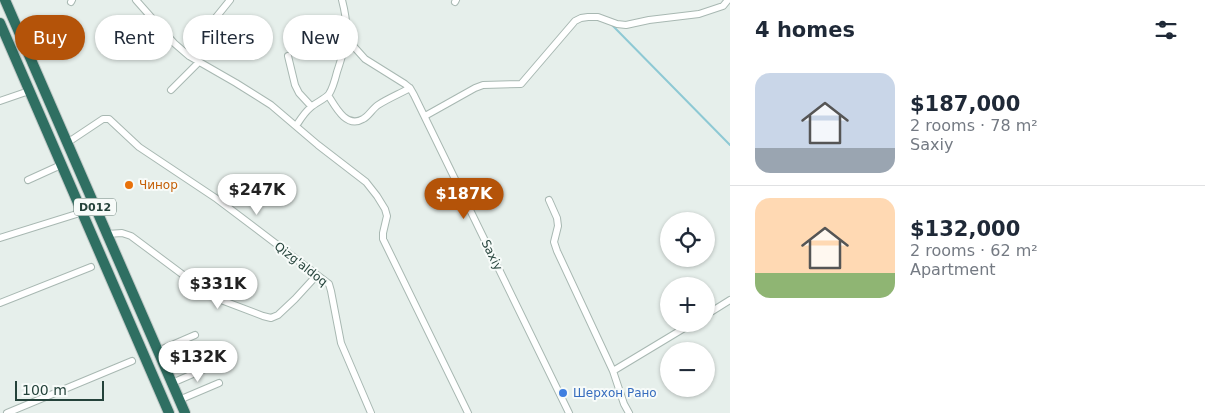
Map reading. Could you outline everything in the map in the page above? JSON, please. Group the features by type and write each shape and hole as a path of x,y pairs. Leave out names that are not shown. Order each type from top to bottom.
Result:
{"highway":[{"name":"D012","path":"5,0 185,413"},
{"name":"D012","path":"0,23 169,413"},
{"path":"117,292 125,292 129,286"},
{"path":"154,378 155,373 159,370 167,372"}],"street":[{"path":"136,0 183,51"},
{"path":"218,15 230,0"},
{"path":"342,0 345,15"},
{"path":"425,116 483,85 521,84 576,21 581,18 598,17 616,24 626,25 649,20 699,14 723,6 728,0"},
{"name":"Saxiy","path":"358,51 365,59 410,88 569,413"},
{"path":"195,60 271,105 366,182 377,196 385,208 387,216 383,239 468,413"},
{"path":"289,60 295,84 311,106"},
{"path":"296,126 311,106 328,95 333,87 341,60"},
{"path":"172,90 198,62"},
{"path":"328,95 341,116 348,121 357,122 363,120 379,104 410,88"},
{"path":"0,101 29,91"},
{"name":"Qizg'aldoq","path":"67,143 103,119 109,119 140,147 217,200 329,284 341,343 371,413"},
{"path":"28,180 61,164"},
{"path":"548,200 557,218 557,233 554,242 557,251 613,371 629,413"},
{"path":"0,238 83,212"},
{"path":"107,234 122,233 131,236 206,292 228,303 272,318 278,316 295,300 317,275"},
{"path":"0,303 92,268"},
{"path":"715,309 730,300"},
{"path":"613,371 678,332"},
{"path":"158,351 195,335"},
{"path":"7,413 132,361"},
{"path":"172,383 216,364"},
{"path":"179,400 219,383"}],"waterway":[{"path":"612,25 730,145"}],"place":[{"name":"Чинор","path":"129,185"},
{"name":"Шерхон Рано","path":"563,393"}]}
